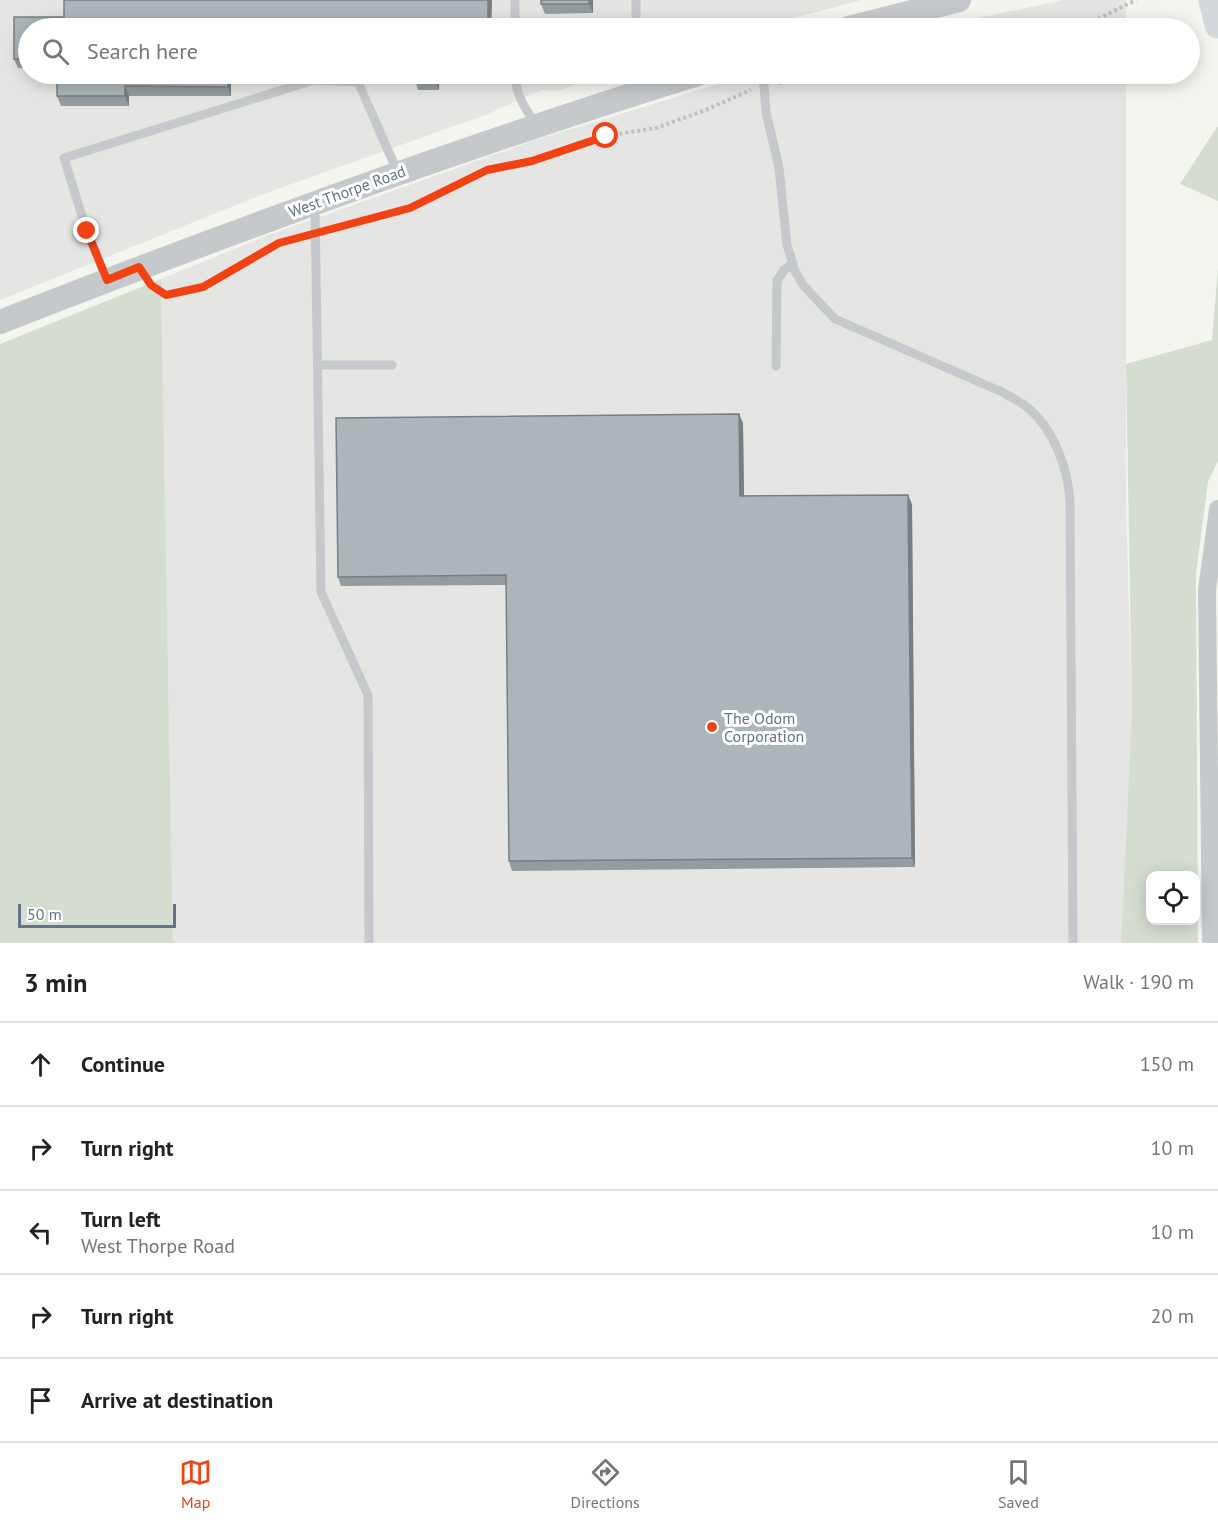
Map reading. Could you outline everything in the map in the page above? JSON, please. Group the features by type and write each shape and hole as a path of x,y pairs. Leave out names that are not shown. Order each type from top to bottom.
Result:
{"main road":[{"path":"1212,0 1218,25"}],"street":[{"path":"888,18 959,0"},
{"name":"West Thorpe Road","path":"0,322 139,267 649,84"},
{"path":"1211,943 1207,590 1218,509"}],"lane":[{"path":"515,0 515,18"},
{"path":"636,0 636,18"},
{"path":"107,280 87,231 64,158 301,84"},
{"path":"359,84 398,173"},
{"path":"516,84 523,106 536,124"},
{"path":"764,85 766,112 779,168 787,245 803,285 835,319 1002,392 1027,407 1043,424 1056,445 1070,489 1073,943"},
{"path":"315,203 321,592 368,695 369,943"},
{"path":"776,366 777,281 784,270 793,263"},
{"path":"318,365 392,365"}],"path":[{"path":"1100,18 1136,0"},
{"path":"139,267 151,285 166,295 203,287 279,243 410,208 487,170 532,161 606,136 656,128 770,84"}],"shaded area":[{"path":"0,0 862,0 793,18 18,18 18,84 577,84 556,91 541,90 488,114 261,195 0,300"},
{"path":"1063,0 1126,0 1126,18 978,18"},
{"path":"718,84 1126,84 1126,503 1132,709 1121,943 173,943 161,279 263,237 538,139"},
{"path":"1218,127 1218,201 1180,184"},
{"path":"1218,268 1218,461 1208,482 1196,574 1198,871 1146,871 1146,925 1198,925 1198,943 1121,943 1132,709 1126,364 1212,340"},
{"path":"161,279 173,943 0,943 0,344"}],"building":[{"path":"64,0 488,0 488,18 18,18 18,59 14,59 14,17 64,17"},
{"path":"541,0 589,0 589,4 541,4"},
{"path":"57,84 228,84 228,87 125,86 125,96 57,96"},
{"name":"The Odom Corporation","path":"739,414 740,496 908,495 912,858 509,861 506,575 338,577 336,418"}],"place":[{"name":"The Odom Corporation","path":"712,727"}],"route":[{"path":"87,231 107,280 139,267 151,285 166,295 203,287 279,243 410,208 443,194 487,170 532,161 606,136"}]}
